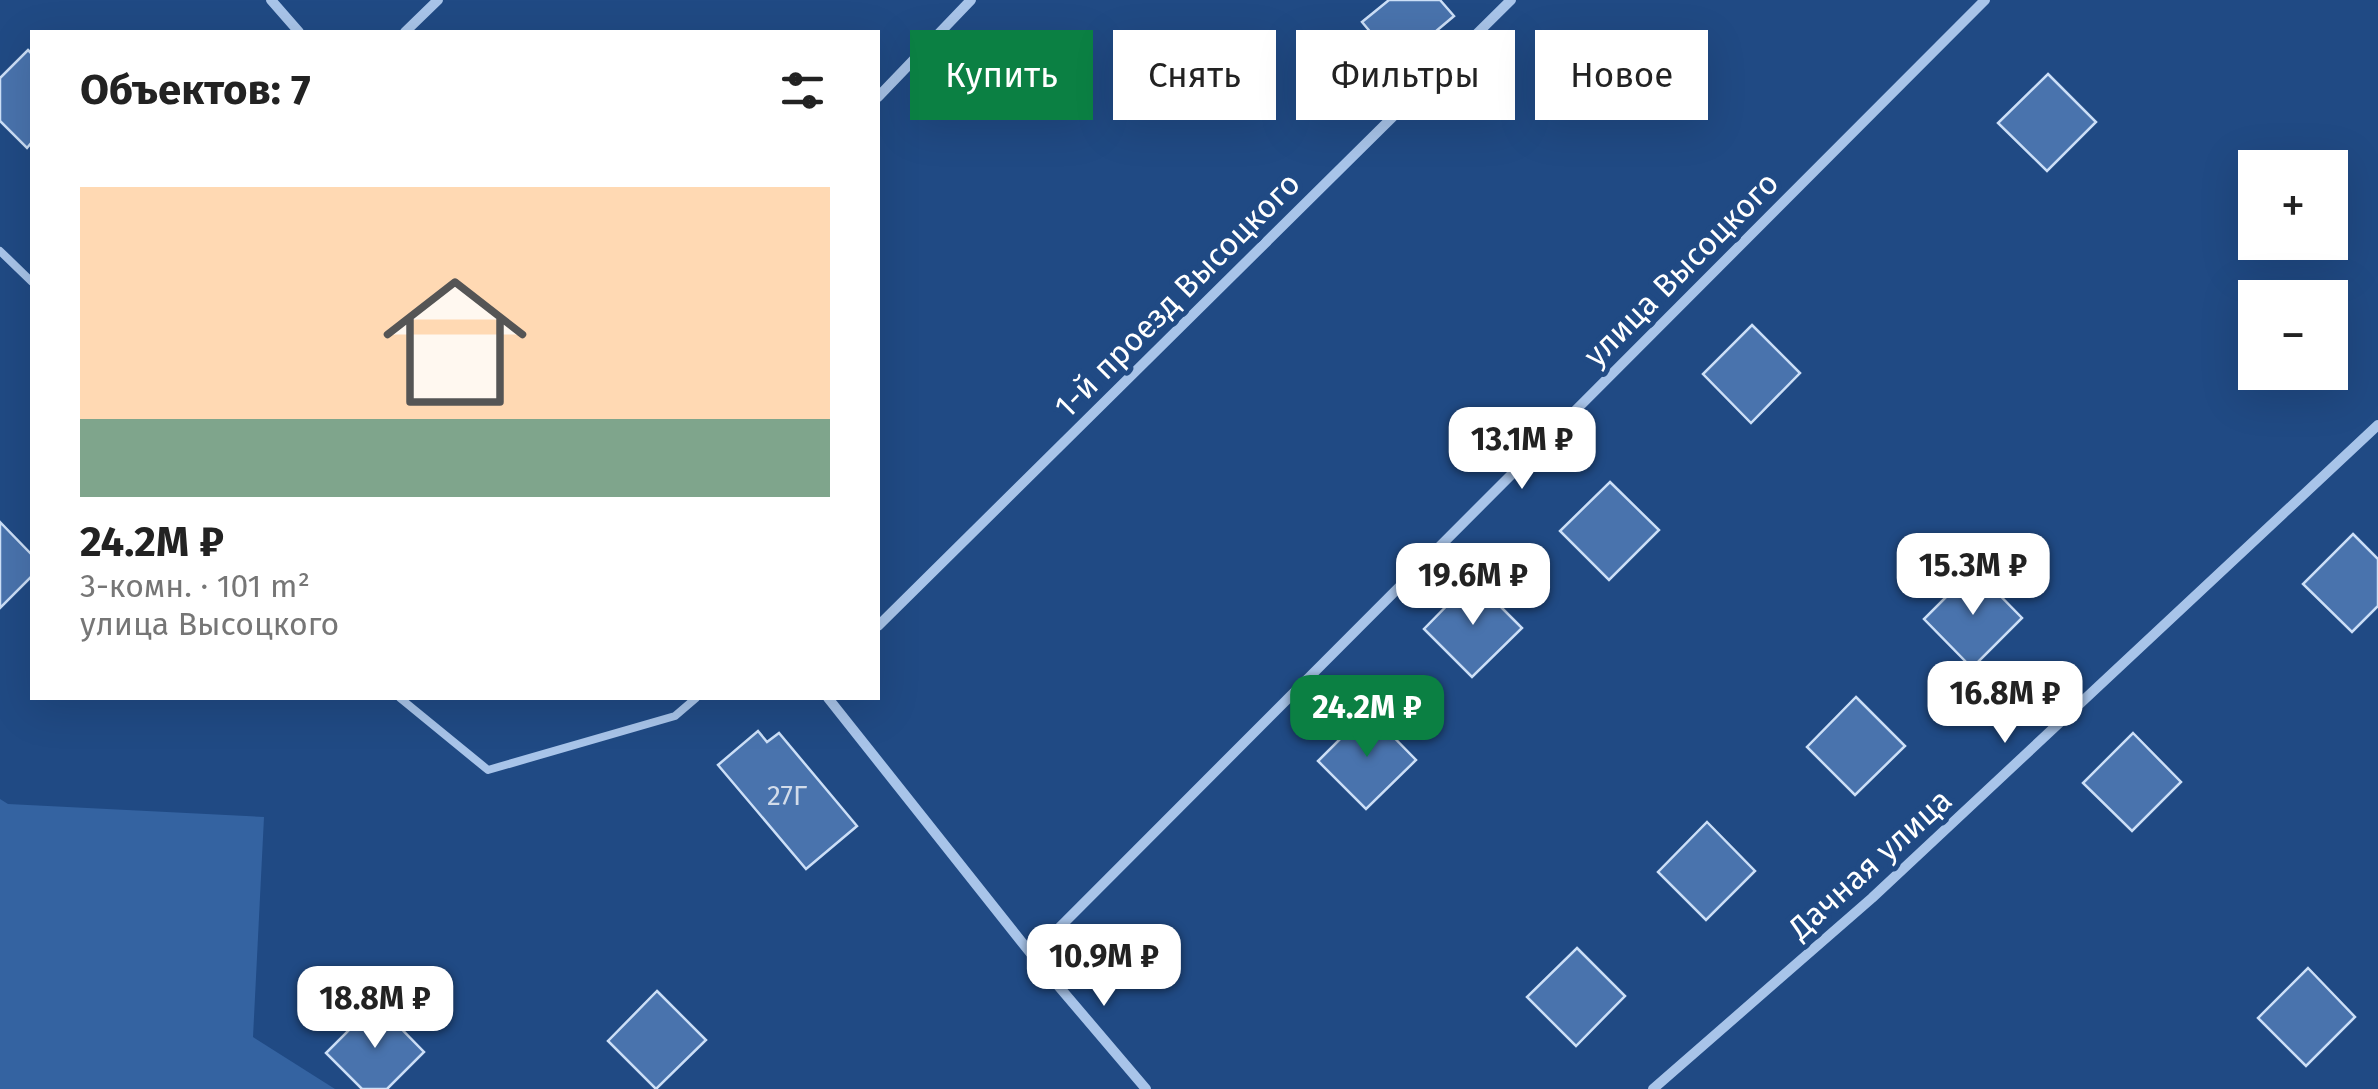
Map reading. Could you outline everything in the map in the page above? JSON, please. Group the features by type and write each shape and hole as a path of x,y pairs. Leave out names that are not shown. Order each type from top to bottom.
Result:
{"street":[{"path":"271,0 297,30"},
{"path":"407,30 438,0"},
{"path":"880,95 971,0"},
{"name":"1-й проезд Высоцкого","path":"880,624 1511,0"},
{"name":"улица Высоцкого","path":"1032,955 1984,0"},
{"name":"Дачная улица","path":"1653,1089 1872,898 2378,425"},
{"path":"830,700 1032,955 1146,1089"}],"lane":[{"path":"0,251 30,280"},
{"path":"402,700 488,770 675,716 694,700"}],"shaded area":[{"path":"0,799 8,804 264,817 253,1037 335,1089 0,1089"}],"building":[{"path":"1389,0 1440,0 1454,16 1437,30 1369,30 1362,22"},
{"path":"30,52 27,148 0,121 0,78"},
{"path":"2048,74 2096,122 2047,171 1998,123"},
{"path":"1752,325 1800,373 1751,423 1703,374"},
{"path":"1610,482 1659,530 1609,580 1560,531"},
{"path":"0,522 30,553 30,578 0,608"},
{"path":"2353,534 2378,559 2378,606 2352,632 2303,584"},
{"path":"1974,569 2022,618 1972,668 1924,619"},
{"path":"1473,579 1522,628 1472,677 1424,629"},
{"path":"1856,697 1905,746 1855,795 1807,747"},
{"path":"1368,711 1416,760 1366,809 1318,761"},
{"path":"758,731 767,742 779,733 857,826 806,869 718,765"},
{"path":"2133,733 2181,782 2132,831 2083,783"},
{"path":"1707,822 1755,871 1706,920 1658,872"},
{"path":"1577,948 1625,996 1576,1046 1527,997"},
{"path":"2308,968 2355,1017 2306,1066 2258,1018"},
{"path":"657,991 706,1040 656,1089 608,1041"},
{"path":"376,1003 424,1052 387,1089 362,1089 326,1053"}]}
